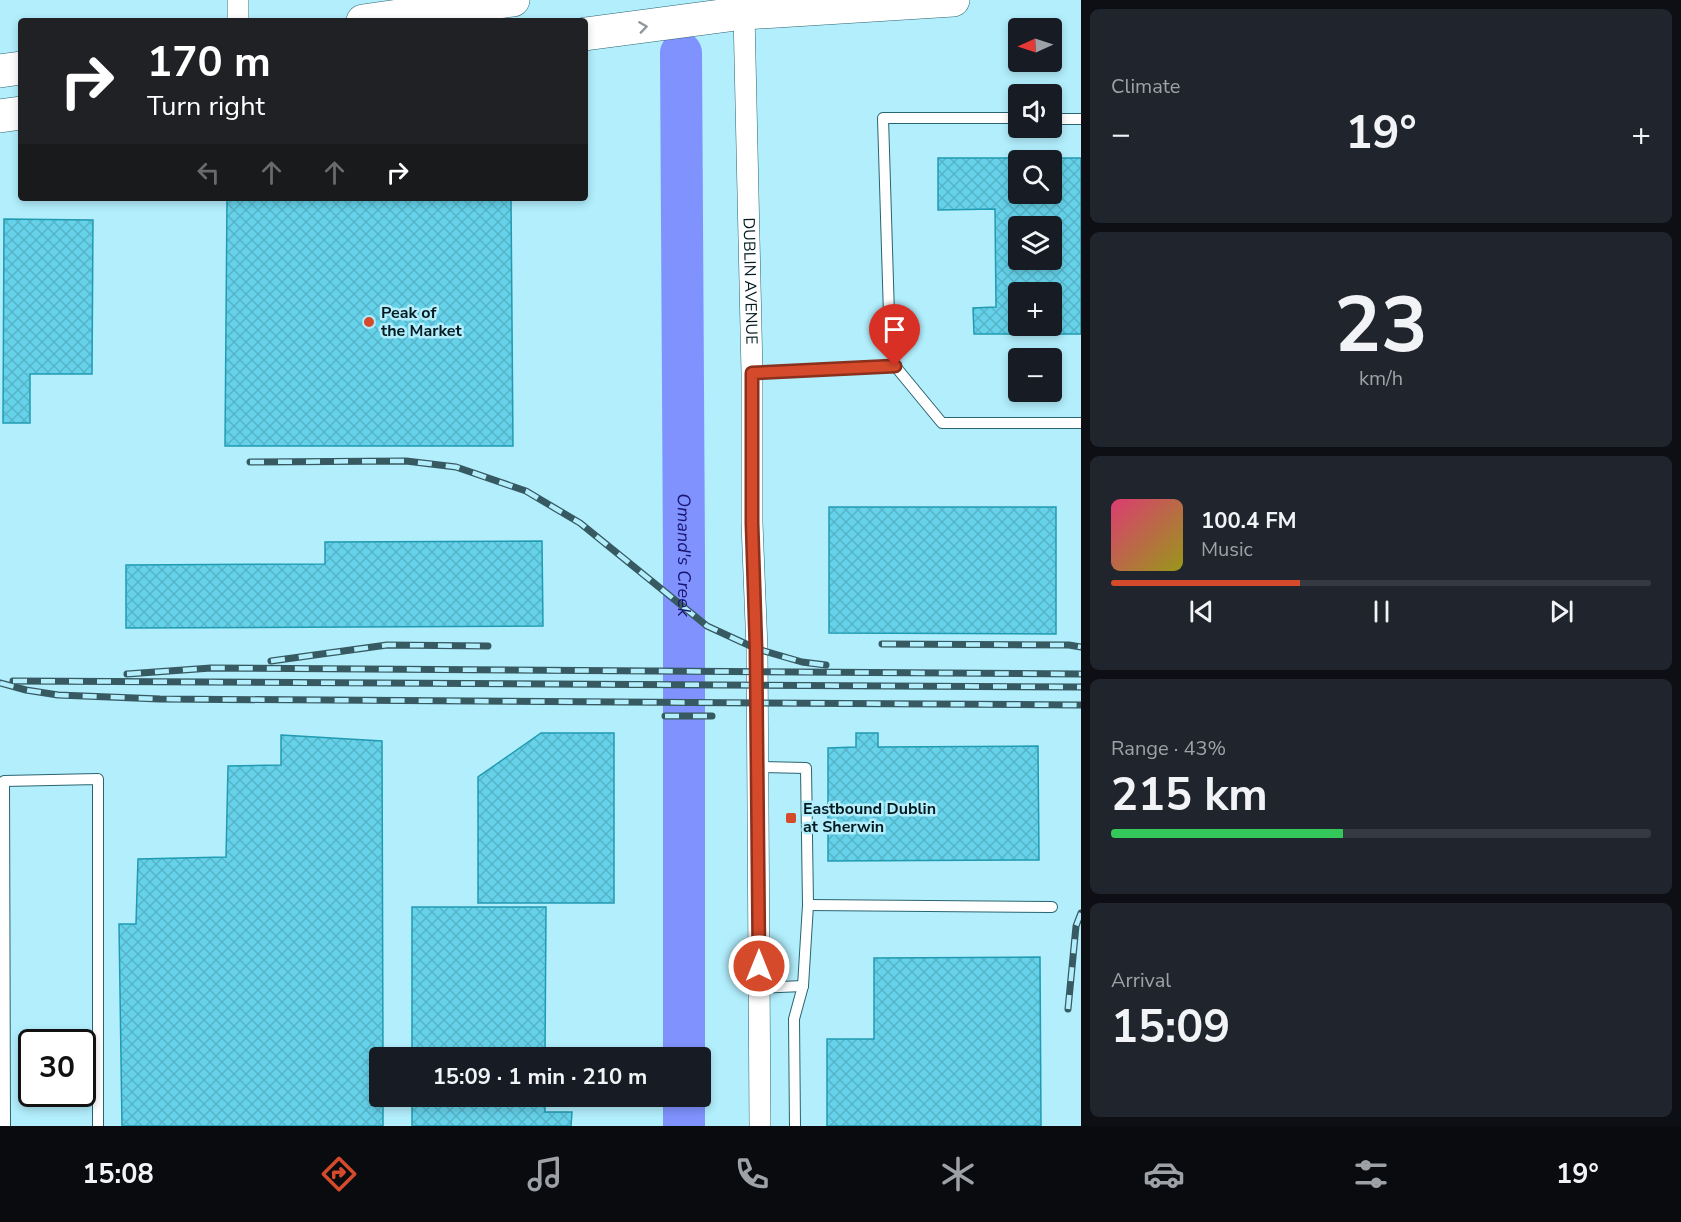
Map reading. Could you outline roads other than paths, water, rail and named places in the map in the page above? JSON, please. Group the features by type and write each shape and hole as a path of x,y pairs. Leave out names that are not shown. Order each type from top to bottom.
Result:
{"main road":[{"path":"588,34 744,13 953,0"},
{"path":"396,18 493,9"},
{"path":"0,71 18,68"},
{"path":"0,116 18,113"}],"street":[{"path":"238,0 238,18"},
{"name":"DUBLIN AVENUE","path":"744,13 756,649 760,1126"}],"lane":[{"path":"889,315 883,118 1008,118"},
{"path":"1062,119 1081,119"},
{"path":"752,373 895,366 942,423 1081,423"},
{"path":"757,767 806,768 808,905 803,986 794,1018 795,1126"},
{"path":"4,1126 4,781 98,779 98,1126"},
{"path":"808,905 1052,907"},
{"path":"759,988 803,986"}],"waterway":[{"name":"Omand's Creek","path":"681,53 684,1047"},
{"name":"Omand's Creek","path":"684,1107 684,1126"}],"railway":[{"path":"250,462 406,461 456,467 526,491 580,523 707,626 757,649 802,662 826,665"},
{"path":"882,644 1069,645 1081,647"},
{"path":"271,661 387,645 488,646"},
{"path":"127,674 211,668 1081,674"},
{"path":"13,681 1081,687"},
{"path":"0,683 58,695 160,699 1081,705"},
{"path":"665,716 712,716"},
{"path":"1068,1009 1076,926 1081,913"}],"place":[{"name":"Peak of the Market","path":"369,322"},
{"name":"Eastbound Dublin at Sherwin","path":"791,818"}]}
